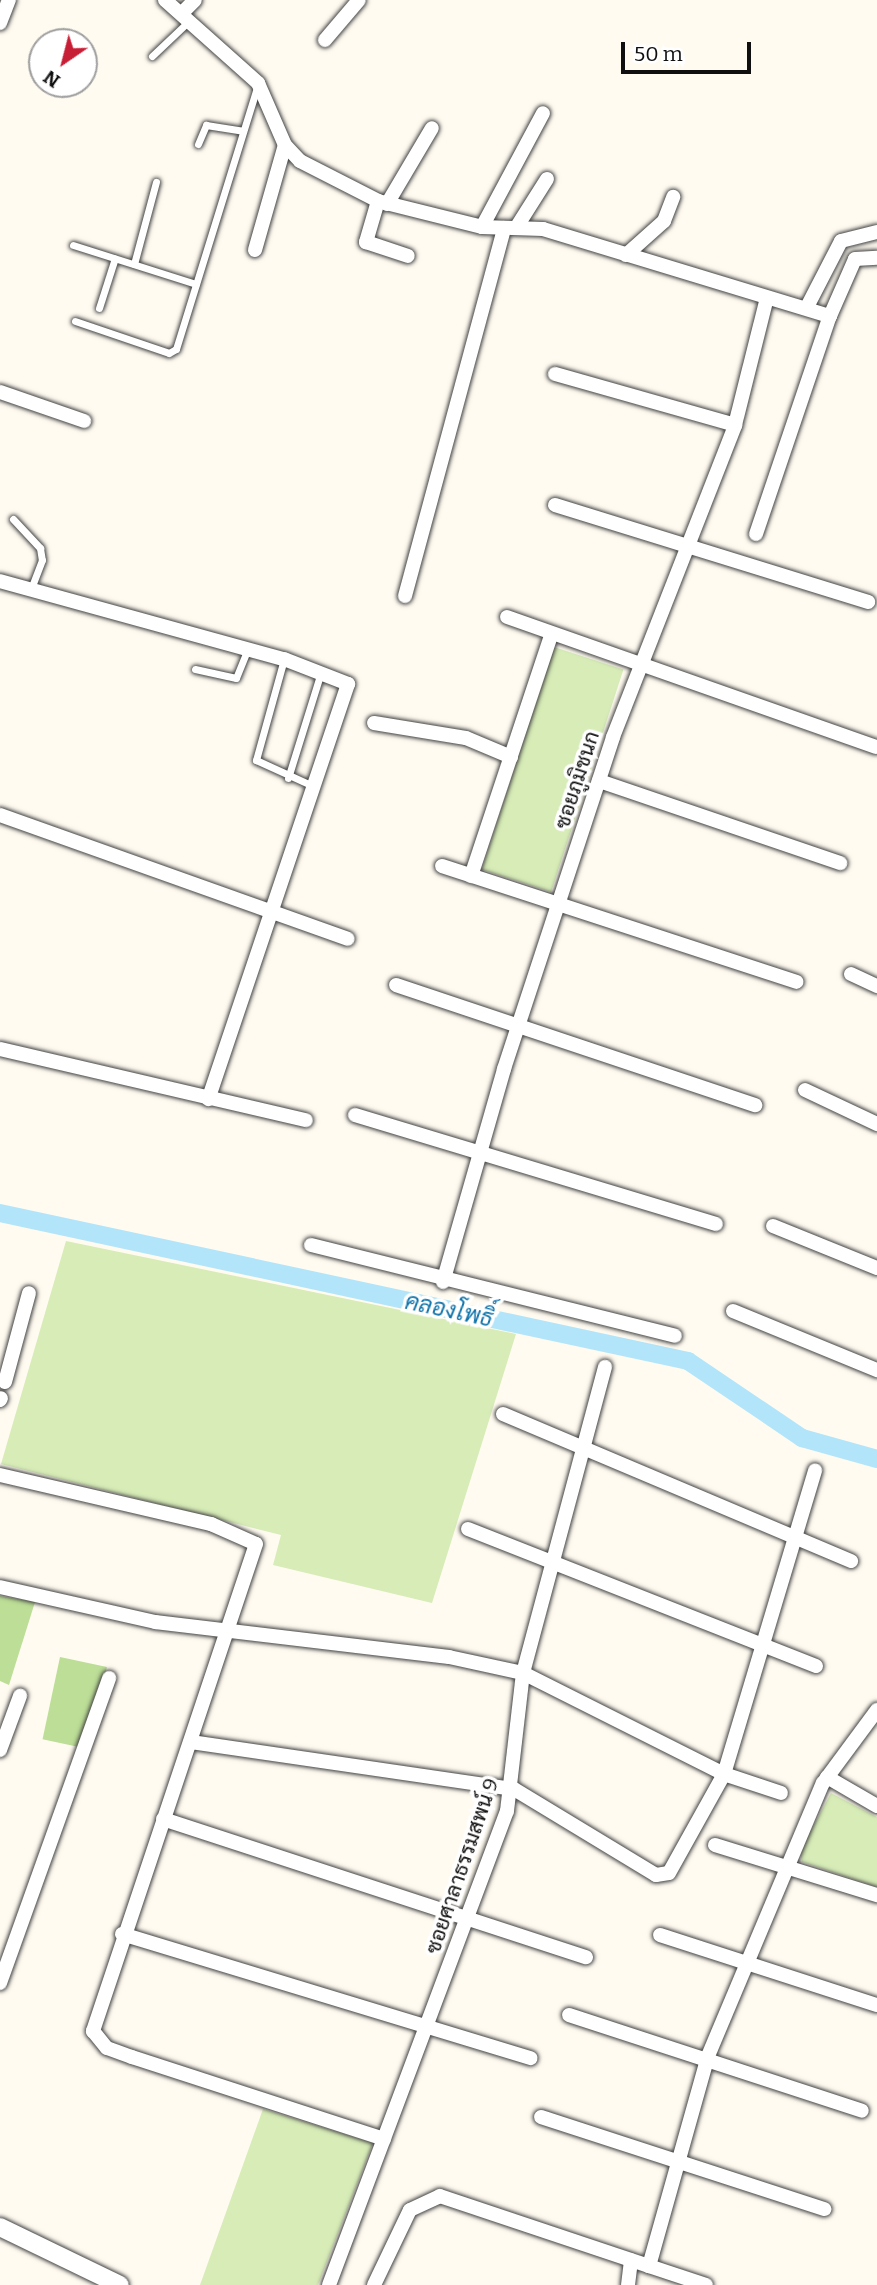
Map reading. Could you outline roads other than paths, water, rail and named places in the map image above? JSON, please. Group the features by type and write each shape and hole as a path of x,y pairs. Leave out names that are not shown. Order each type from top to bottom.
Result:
{"street":[{"path":"0,23 9,0"},
{"path":"165,0 258,83 285,145 312,169 383,202 482,227 543,229 830,316"},
{"path":"186,16 195,0"},
{"path":"326,40 359,0"},
{"path":"482,227 543,113"},
{"path":"408,256 366,242 383,202 432,128"},
{"path":"255,250 285,145"},
{"path":"405,596 510,228 547,179"},
{"path":"626,255 664,221 673,197"},
{"path":"807,307 841,241 877,232"},
{"path":"756,534 830,316 855,258 877,258"},
{"name":"ซอยภูมิชนก","path":"443,1282 519,1024 599,781 684,547 736,425 767,298"},
{"path":"555,374 736,425"},
{"path":"0,392 85,421"},
{"path":"555,505 868,602"},
{"path":"0,581 284,659 345,679 348,690 208,1099"},
{"path":"507,617 639,667 876,747"},
{"path":"471,876 551,635"},
{"path":"374,723 466,738 511,757"},
{"path":"599,781 840,863"},
{"path":"0,815 272,909 348,939"},
{"path":"442,866 796,982"},
{"path":"851,974 877,986"},
{"path":"396,985 755,1105"},
{"path":"0,1049 306,1120"},
{"path":"804,1090 877,1124"},
{"path":"355,1115 716,1224"},
{"path":"773,1226 877,1268"},
{"path":"311,1245 443,1282 675,1336"},
{"path":"5,1382 29,1293"},
{"path":"733,1311 877,1370"},
{"name":"ซอยศาลาธรรมสพน์ 9","path":"329,2285 514,1789 523,1673 548,1566 605,1367"},
{"path":"503,1414 851,1561"},
{"path":"191,1742 514,1789 656,1875 680,1862 724,1774 815,1469"},
{"path":"0,1475 249,1536 255,1559 122,1934 93,2031 107,2048 384,2139"},
{"path":"468,1529 548,1566 816,1666"},
{"path":"0,1587 230,1633 449,1657 523,1673 724,1774 781,1793"},
{"path":"0,1983 109,1678"},
{"path":"0,1750 20,1696"},
{"path":"649,2266 707,2060 827,1777 877,1710"},
{"path":"827,1777 877,1806"},
{"path":"163,1819 467,1915 586,1957"},
{"path":"715,1845 877,1895"},
{"path":"122,1934 425,2028 531,2057"},
{"path":"660,1935 877,2005"},
{"path":"569,2015 862,2111"},
{"path":"541,2117 824,2208"},
{"path":"374,2285 410,2210 440,2196 706,2285"},
{"path":"0,2227 120,2285"},
{"path":"628,2285 631,2260"}],"lane":[{"path":"152,56 186,16"},
{"path":"75,321 172,352 196,284 258,83"},
{"path":"198,144 206,125 243,131"},
{"path":"134,264 156,182"},
{"path":"73,245 196,284"},
{"path":"99,308 115,258"},
{"path":"13,519 40,548 42,561 31,589"},
{"path":"195,669 236,678 248,649"},
{"path":"284,659 256,760 288,778 313,786"},
{"path":"288,778 321,671"}],"waterway":[{"name":"คลองโพธิ์","path":"0,1213 688,1361 802,1438 877,1459"}]}
